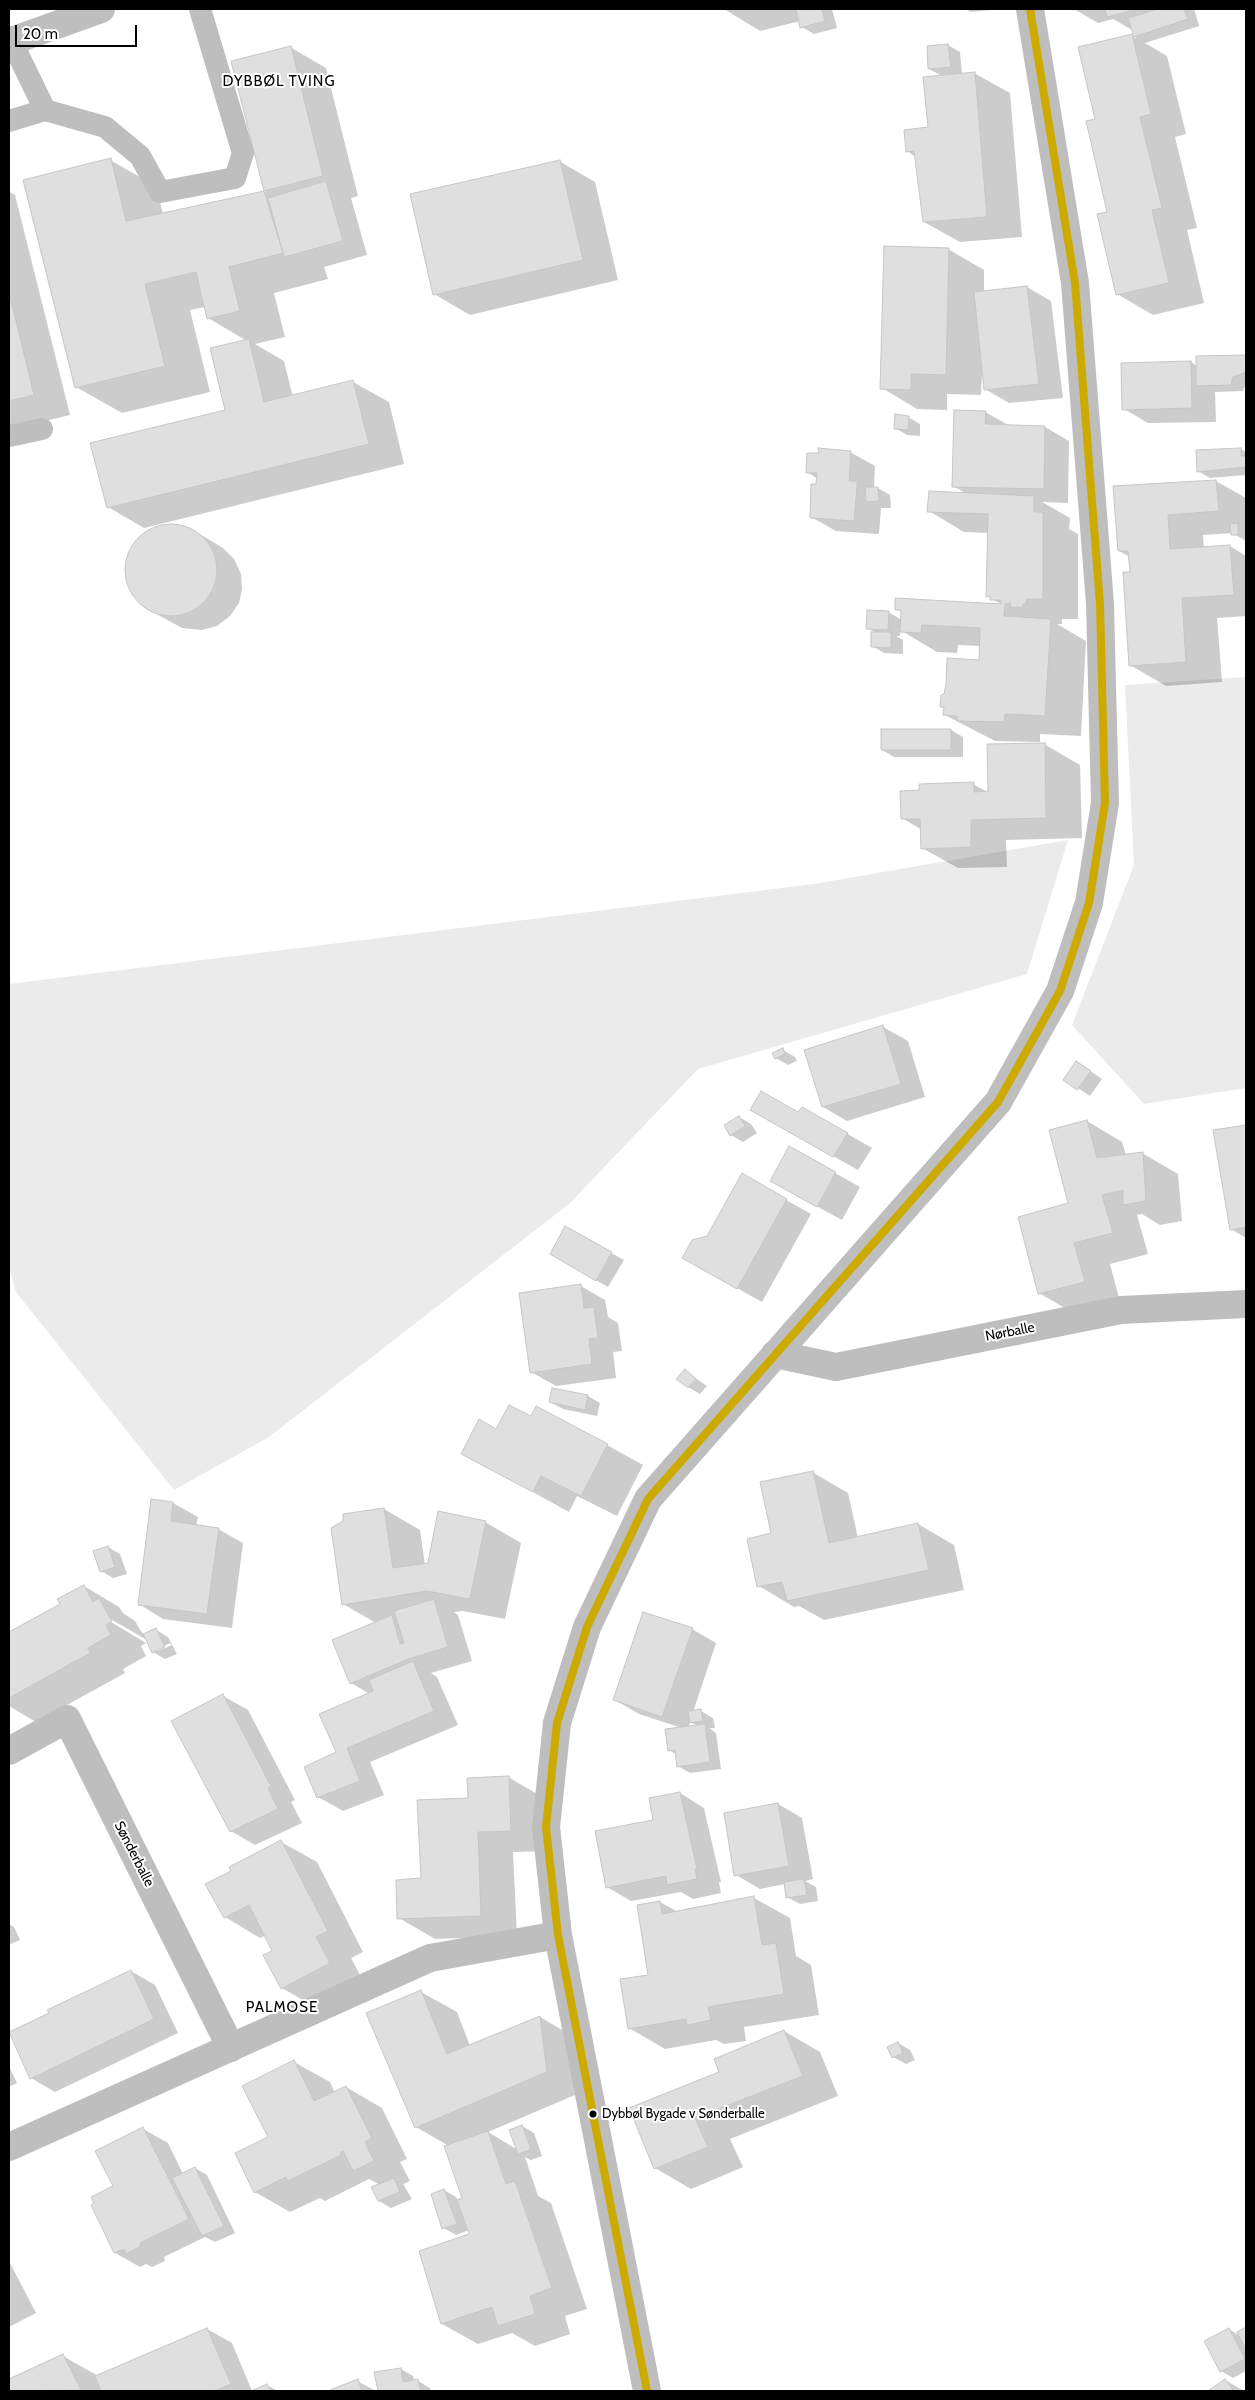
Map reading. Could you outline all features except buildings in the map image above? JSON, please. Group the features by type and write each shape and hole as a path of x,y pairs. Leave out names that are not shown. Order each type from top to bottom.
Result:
{"street":[{"path":"10,42 101,9"},
{"path":"647,2391 558,1935 546,1828 557,1723 587,1627 648,1499 998,1102 1060,991 1089,903 1105,803 1100,604 1075,283 1030,9"},
{"name":"Nørballe","path":"775,1354 836,1367 1120,1310 1246,1304"},
{"name":"Sønderballe","path":"9,1751 67,1719 231,2048"},
{"path":"9,2147 430,1958 558,1935"}],"lane":[{"path":"9,121 45,110 105,127 140,156 160,192 235,178 243,152 200,9"},
{"path":"10,42 45,110"},
{"path":"9,436 42,428"}],"shaded area":[{"path":"1246,677 1246,1088 1144,1104 1072,1025 1134,865 1125,685"},
{"path":"1068,840 1027,974 698,1069 569,1204 269,1437 174,1490 16,1292 9,1267 9,984 814,884"}],"transit line":[{"path":"647,2391 558,1935 546,1827 557,1723 587,1627 648,1499 998,1102 1060,991 1089,903 1105,803 1100,604 1075,283 1030,9"}],"place":[{"name":"Dybbøl Bygade v Sønderballe","path":"593,2114"}],"district":[{"name":"DYBBØL TVING","path":"279,82"},
{"name":"PALMOSE","path":"282,2008"}]}
